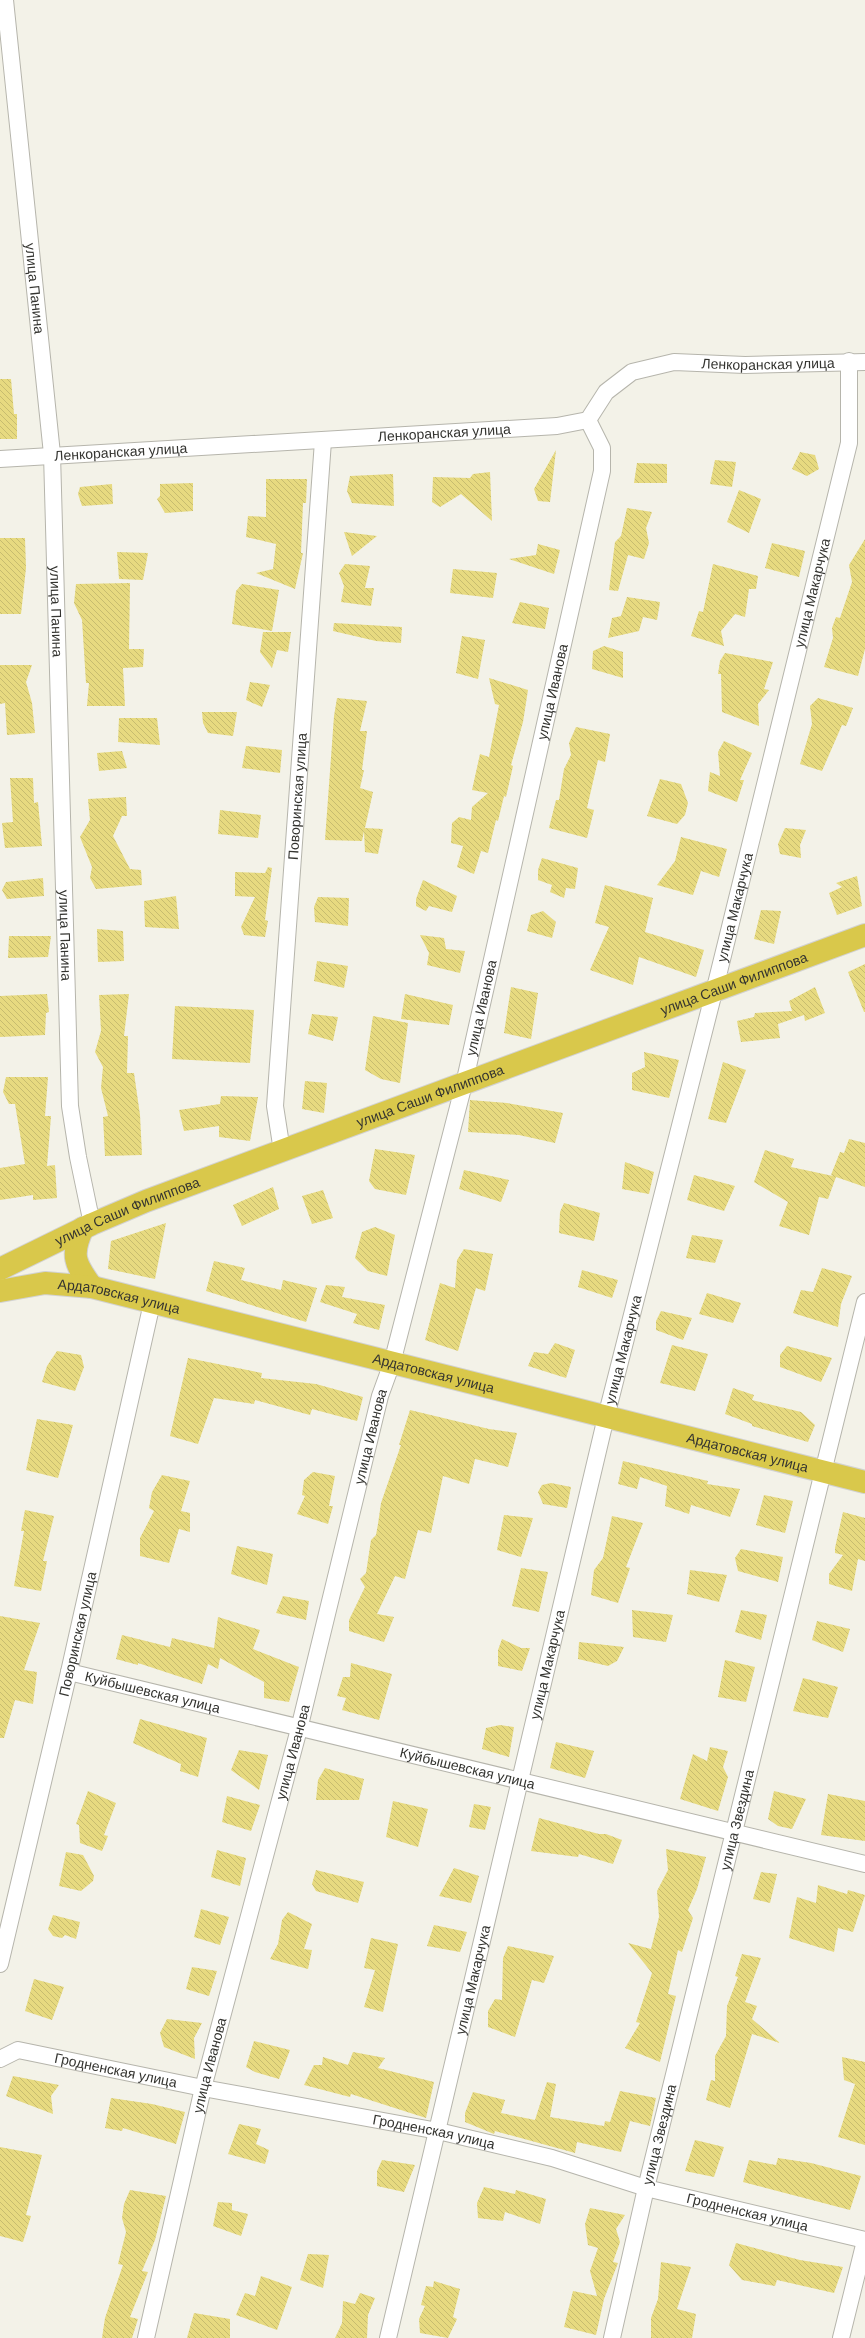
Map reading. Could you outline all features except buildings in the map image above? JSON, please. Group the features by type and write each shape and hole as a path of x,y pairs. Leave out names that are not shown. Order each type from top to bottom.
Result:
{"highway":[{"name":"улица Саши Филиппова","path":"0,1269 88,1226 282,1151 865,935"},
{"path":"88,1226 75,1245 75,1254 84,1277 92,1287"},
{"name":"Ардатовская улица","path":"0,1291 45,1283 92,1287 865,1482"}],"street":[{"name":"улица Панина","path":"4,0 52,454 70,1106 88,1226"},
{"name":"Ленкоранская улица","path":"0,459 52,454 323,441 557,426 588,420 606,392 632,372 674,362 745,365 865,362"},
{"name":"улица Макарчука","path":"388,2338 606,1417 714,992 849,443 849,362"},
{"name":"улица Иванова","path":"146,2338 202,2088 299,1729 380,1396 392,1363 464,1084 602,471 602,448 588,420"},
{"name":"Поворинская улица","path":"282,1151 275,1106 323,441"},
{"name":"улица Звездина","path":"612,2338 646,2188 735,1834 822,1471 865,1302"},
{"name":"Поворинская улица","path":"0,1964 69,1672 152,1303"},
{"name":"Куйбышевская улица","path":"69,1672 299,1729 521,1780 735,1834 865,1864"},
{"name":"Гродненская улица","path":"0,2059 18,2050 202,2088 438,2131 552,2158 646,2188 865,2240"},
{"path":"841,2338 865,2240"}]}
